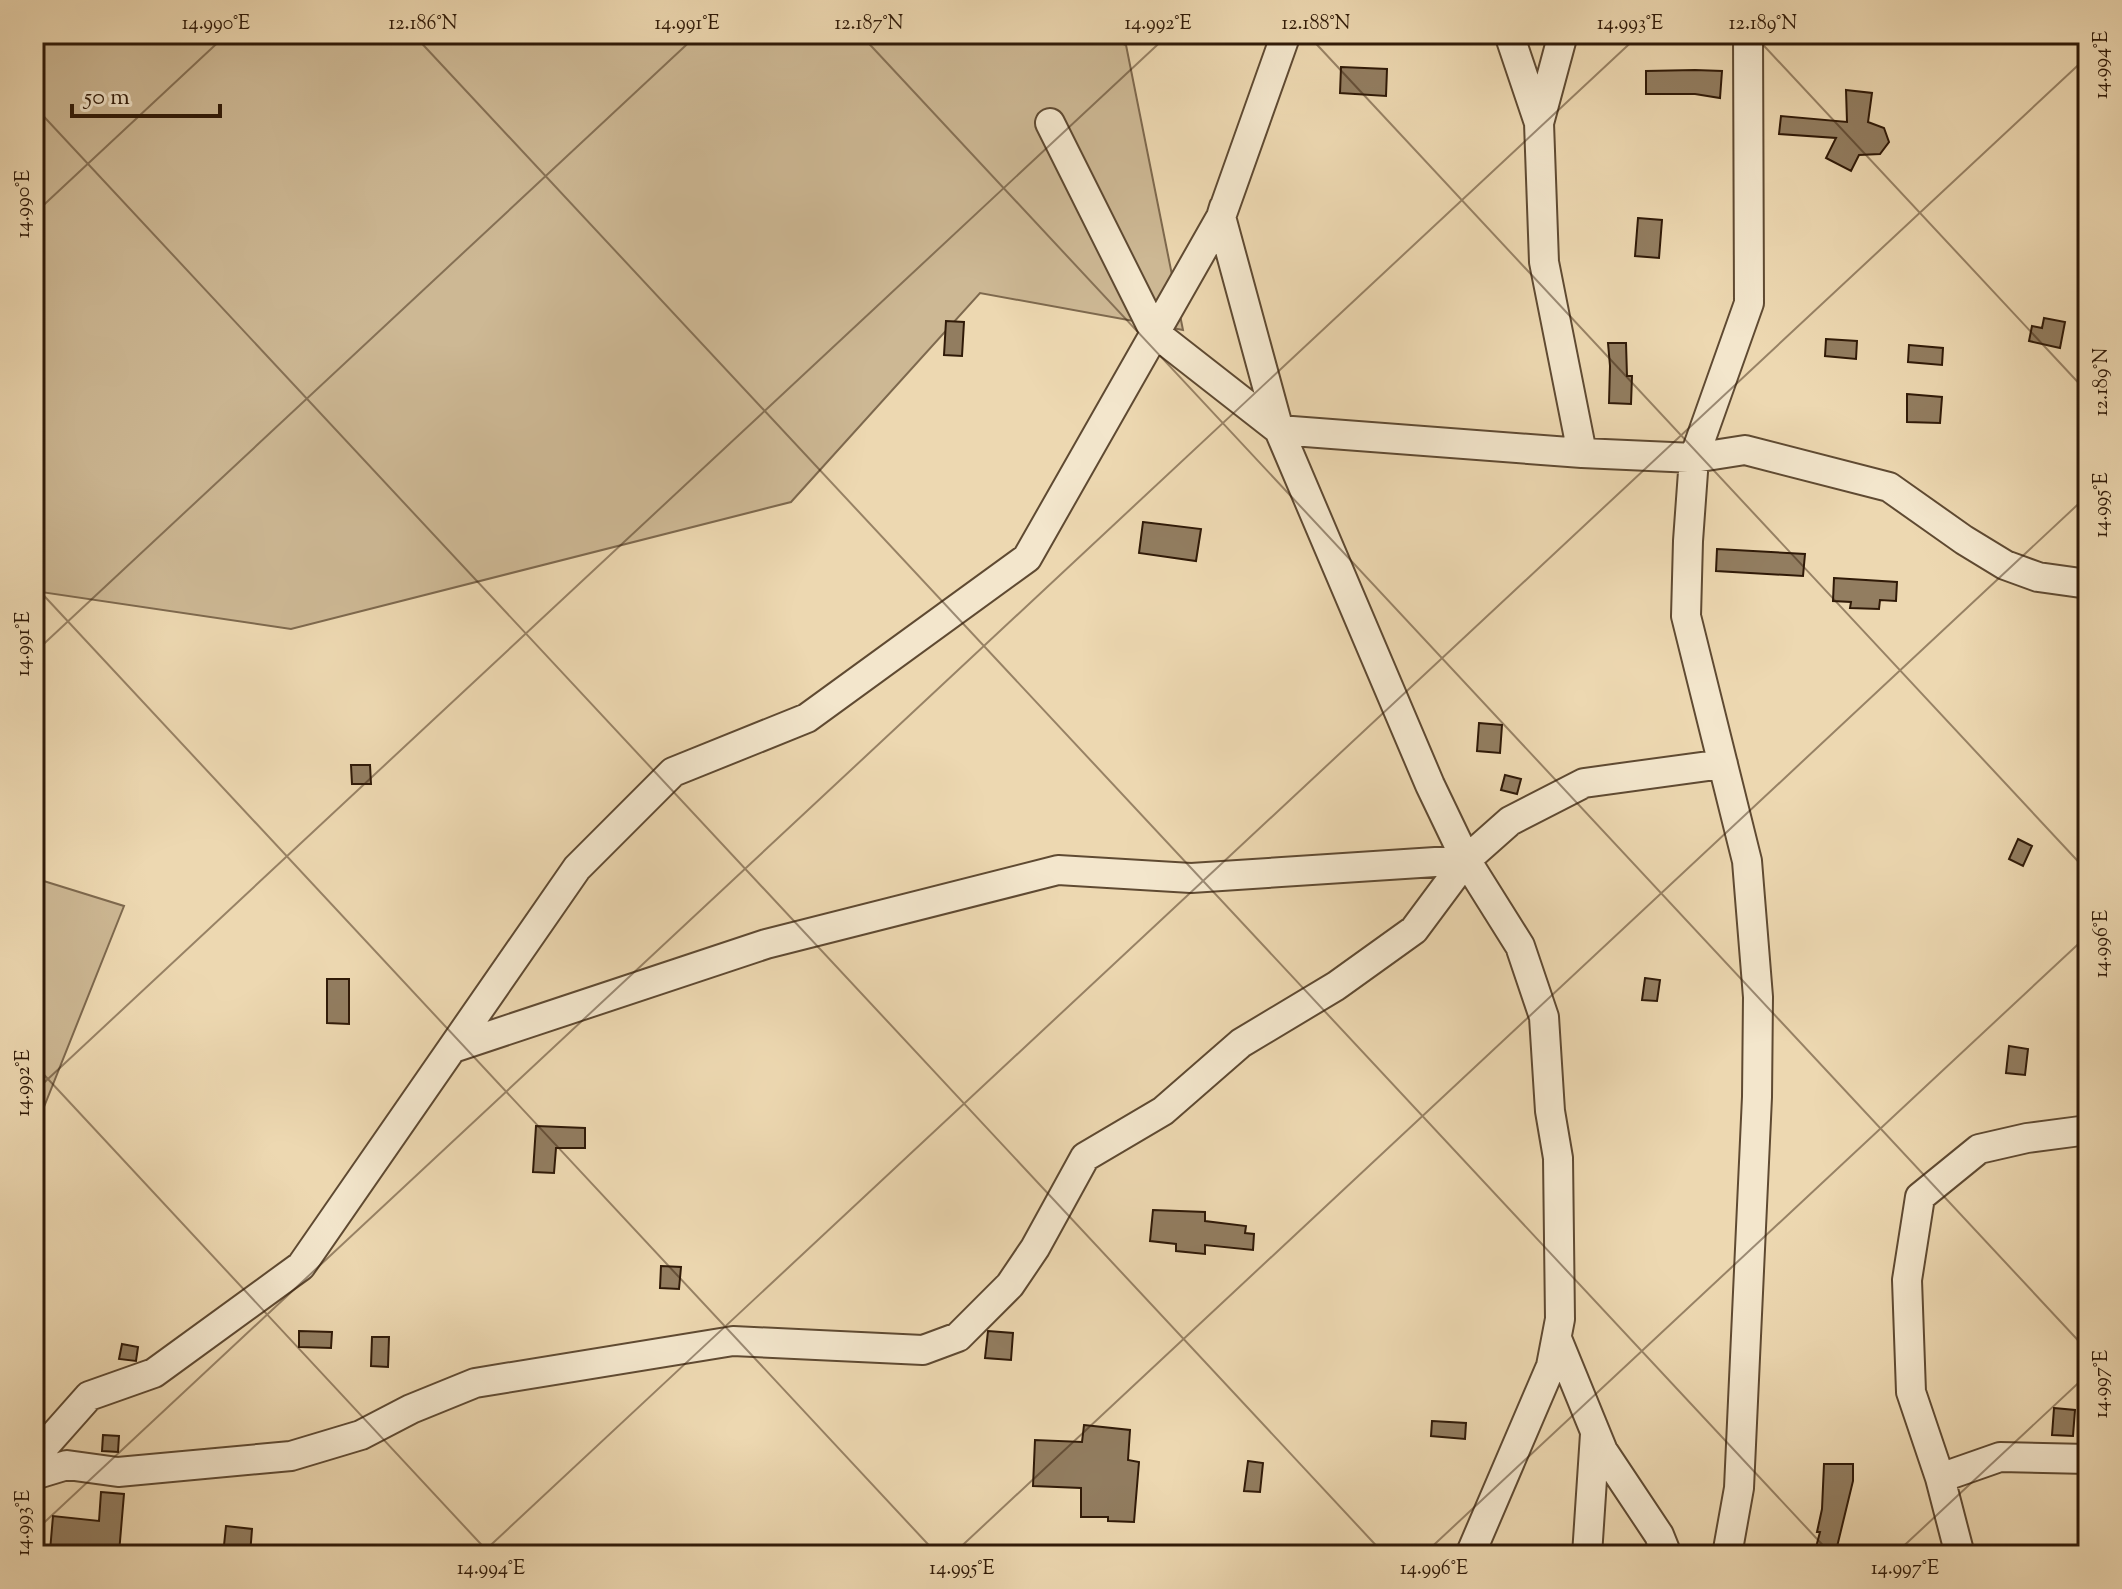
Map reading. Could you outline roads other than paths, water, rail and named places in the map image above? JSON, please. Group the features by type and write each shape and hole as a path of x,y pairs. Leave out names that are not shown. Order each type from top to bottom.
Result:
{"street":[{"path":"34,1458 89,1396 154,1373 301,1266 577,868 673,772 807,718 1027,558 1221,217 1287,34"},
{"path":"1509,34 1539,123 1544,262 1582,453"},
{"path":"1539,123 1563,34"},
{"path":"1727,1555 1739,1488 1757,1097 1758,997 1747,861 1686,616 1694,458 1749,303 1748,34"},
{"path":"1050,123 1155,333 1279,430 1582,453 1694,458 1745,450 1889,487 2005,565 2038,577 2088,584"},
{"path":"1221,217 1279,430 1430,785 1466,860 1520,946 1544,1017 1550,1111 1558,1158 1558,1341 1551,1366 1470,1555"},
{"path":"34,1475 67,1465 118,1472 291,1456 361,1435 411,1409 475,1383 733,1341 923,1350 958,1337 1010,1285 1035,1248 1085,1157 1163,1111 1241,1043 1336,986 1414,930 1466,860 1510,821 1584,783 1723,764"},
{"path":"453,1048 766,944 1058,870 1191,878 1466,860"},
{"path":"1960,1555 1940,1478 1911,1392 1907,1280 1920,1197 1979,1149 2027,1138 2088,1130"},
{"path":"1558,1341 1603,1451 1659,1535 1667,1555"},
{"path":"1587,1555 1595,1433"},
{"path":"1940,1478 2000,1457 2088,1459"}]}
